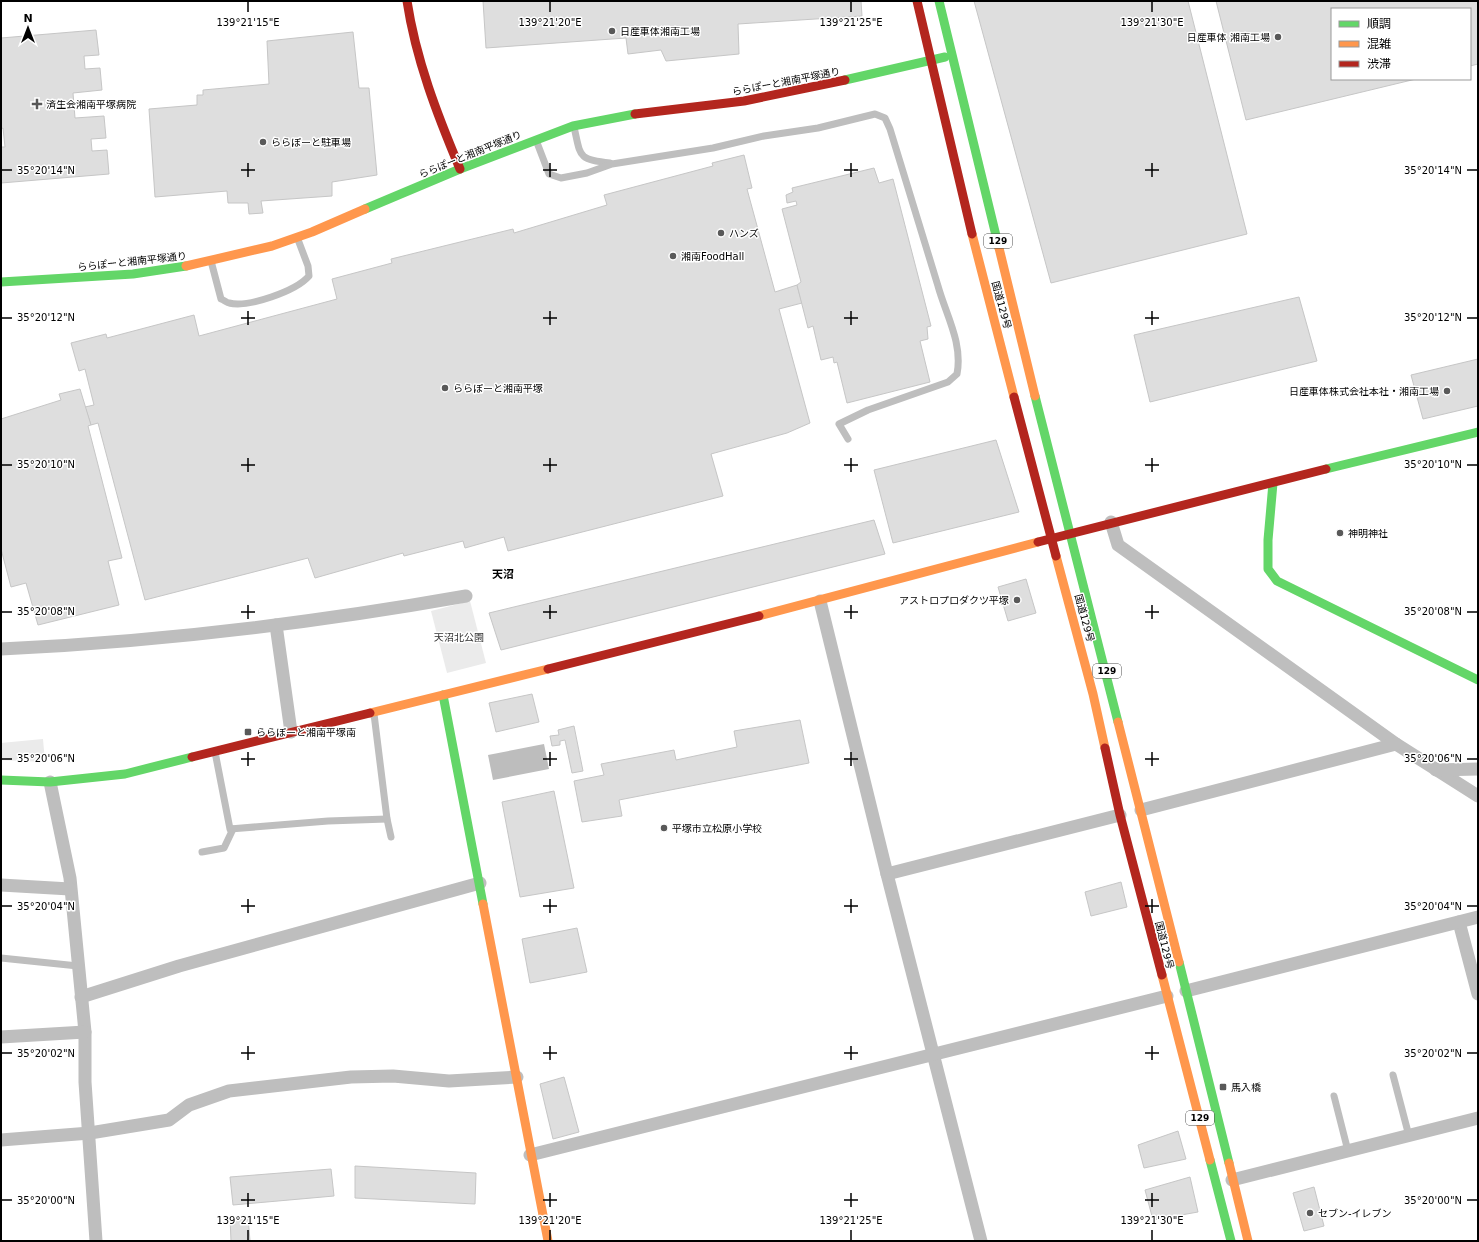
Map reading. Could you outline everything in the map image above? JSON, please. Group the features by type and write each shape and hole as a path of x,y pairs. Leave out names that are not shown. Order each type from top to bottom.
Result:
{"main road":[{"path":"407,1 410,30 427,90 460,169"},
{"name":"国道129号","path":"917,1 983,280 1093,694 1120,815 1218,1183 1231,1241"},
{"name":"国道129号","path":"939,1 1043,428 1141,810 1248,1241"},
{"name":"ららぽーと湘南平塚通り","path":"1,282 134,274 177,268 211,261 272,246 297,237 460,169 573,126 632,114 678,110 751,100 931,61 952,55"},
{"path":"1,780 50,782 125,774 820,601 1111,522 1478,432"},
{"path":"1273,483 1268,540 1268,569 1277,581 1478,680"},
{"path":"443,695 517,1077 530,1155 548,1241"}],"street":[{"path":"1111,522 1118,545 1396,744 1478,796"},
{"path":"1,649 87,645 276,625 379,611 466,596"},
{"path":"820,601 886,874 981,1241"},
{"path":"276,625 291,732"},
{"path":"1141,810 1396,744"},
{"path":"1436,770 1478,769"},
{"path":"50,782 70,878 85,1032 86,1082 96,1241"},
{"path":"886,874 1120,815"},
{"path":"81,997 179,966 480,883"},
{"path":"1,885 70,889"},
{"path":"1186,991 1478,917"},
{"path":"1460,922 1478,994"},
{"path":"530,1155 1167,996"},
{"path":"1,1037 85,1032"},
{"path":"1,1140 90,1133 169,1120 189,1105 229,1091 351,1077 393,1076 449,1081 517,1077"},
{"path":"1232,1180 1478,1118"}],"lane":[{"path":"536,140 550,174 561,178 588,173 612,164 713,148 764,136 818,128 875,114 885,118 890,129 942,302 955,334 959,365 958,374 948,382 868,410 839,424 848,439"},
{"path":"573,126 580,154 586,160 612,164"},
{"path":"211,261 221,299 228,303 245,304 288,292 303,283 309,276 308,266 297,237"},
{"path":"374,712 387,819 391,836"},
{"path":"215,752 230,829 328,821 387,819"},
{"path":"202,852 224,848 233,829"},
{"path":"1,958 78,966"},
{"path":"1393,1075 1409,1136"},
{"path":"1334,1096 1348,1151"}],"green space":[{"name":"天沼北公園","path":"470,601 486,663 447,673 431,611"},
{"path":"43,739 45,762 1,760 1,743"}],"shaded area":[{"path":"544,744 549,769 493,780 488,755"}],"building":[{"name":"日産車体湘南工場","path":"483,1 861,1 862,16 738,24 739,54 666,61 661,50 628,54 626,38 486,48"},
{"path":"974,1 1188,1 1247,234 1051,283"},
{"name":"日産車体 湘南工場","path":"1216,1 1478,1 1478,64 1471,66 1471,8 1331,8 1331,80 1412,80 1246,120"},
{"name":"済生会湘南平塚病院","path":"96,30 99,55 84,56 85,69 100,68 102,90 73,93 75,118 104,116 106,138 91,139 92,151 107,150 109,174 1,183 1,147 5,147 3,128 1,129 1,38"},
{"name":"ららぽーと駐車場","path":"353,32 359,88 369,88 377,175 332,182 332,196 261,201 263,213 249,214 248,203 228,203 227,191 155,197 149,109 197,105 197,95 203,95 203,90 269,84 267,41"},
{"name":"ららぽーと湘南平塚","path":"744,155 752,188 747,189 775,292 797,285 802,303 779,309 810,423 787,433 711,454 723,496 508,551 504,537 465,548 463,541 404,556 403,553 315,578 308,558 145,600 98,423 91,425 85,407 94,405 85,369 79,371 71,343 106,334 107,338 194,315 199,336 337,299 332,279 392,263 391,259 513,229 514,233 607,205 604,195 713,166 712,163"},
{"path":"874,168 879,183 893,179 931,326 927,327 928,339 920,341 930,382 847,403 837,362 834,363 833,357 821,360 813,326 808,328 797,285 801,282 782,209 797,205 796,201 787,203 786,195 793,192 792,188"},
{"path":"1299,297 1317,361 1150,402 1134,335"},
{"name":"日産車体株式会社本社・湘南工場","path":"1478,359 1478,406 1423,419 1411,375"},
{"path":"80,389 91,425 88,426 122,558 108,561 119,605 38,625 26,583 11,587 1,549 1,419 61,400 59,394"},
{"path":"996,440 1019,512 893,543 874,470"},
{"path":"874,520 885,554 501,650 489,613"},
{"name":"アストロプロダクツ平塚","path":"1026,579 1036,613 1008,621 998,587"},
{"path":"532,694 539,722 496,732 489,703"},
{"path":"800,720 809,763 619,800 622,816 582,822 574,781 604,775 601,764 674,750 676,760 737,747 734,731"},
{"path":"574,726 583,771 572,773 565,740 560,741 560,745 552,746 550,736 559,735 558,730"},
{"path":"554,791 574,888 520,897 502,802"},
{"path":"1121,882 1127,907 1091,916 1085,892"},
{"path":"577,928 587,972 530,983 522,939"},
{"path":"564,1077 579,1132 553,1139 540,1084"},
{"path":"1178,1131 1186,1159 1144,1168 1138,1145"},
{"path":"355,1166 476,1173 475,1204 355,1198"},
{"path":"331,1169 334,1196 233,1205 230,1177"},
{"path":"1190,1177 1198,1212 1153,1220 1145,1190"},
{"name":"セブン-イレブン","path":"1314,1187 1324,1226 1304,1231 1293,1193"},
{"path":"230,1217 248,1217 250,1241 231,1241"}],"traffic: fast":[{"path":"939,1 999,248"},
{"path":"845,80 945,57"},
{"path":"365,209 460,169 573,126 635,114"},
{"path":"1,282 133,274 186,266"},
{"path":"1035,396 1118,722"},
{"path":"1326,469 1478,432"},
{"path":"1273,483 1268,540 1268,569 1277,581 1478,680"},
{"path":"443,695 483,904"},
{"path":"1,780 50,782 125,774 192,757"},
{"path":"1179,962 1229,1163"},
{"path":"1210,1160 1231,1241"}],"traffic: slow":[{"path":"186,266 272,246 312,232 365,209"},
{"path":"972,234 1014,397"},
{"path":"999,248 1035,396"},
{"path":"759,616 1038,542"},
{"path":"1056,556 1093,694 1105,748"},
{"path":"370,713 548,669"},
{"path":"1118,722 1179,962"},
{"path":"483,904 548,1241"},
{"path":"1162,975 1210,1160"},
{"path":"1229,1163 1248,1241"}],"traffic: jam":[{"path":"407,1 416,44 428,86 460,169"},
{"path":"917,1 972,234"},
{"path":"635,114 744,101 845,80"},
{"path":"1014,397 1056,556"},
{"path":"1038,542 1326,469"},
{"path":"548,669 759,616"},
{"path":"192,757 370,713"},
{"path":"1105,748 1120,815 1162,975"}],"place":[{"name":"日産車体湘南工場","path":"612,31"},
{"name":"日産車体 湘南工場","path":"1278,37"},
{"name":"済生会湘南平塚病院","path":"37,104"},
{"name":"ららぽーと駐車場","path":"263,142"},
{"name":"ハンズ","path":"721,233"},
{"name":"湘南FoodHall","path":"673,256"},
{"name":"ららぽーと湘南平塚","path":"445,388"},
{"name":"日産車体株式会社本社・湘南工場","path":"1447,391"},
{"name":"神明神社","path":"1340,533"},
{"name":"アストロプロダクツ平塚","path":"1017,600"},
{"name":"ららぽーと湘南平塚南","path":"248,732"},
{"name":"平塚市立松原小学校","path":"664,828"},
{"name":"馬入橋","path":"1223,1087"},
{"name":"セブン-イレブン","path":"1310,1213"}],"district":[{"name":"天沼","path":"503,574"}]}
